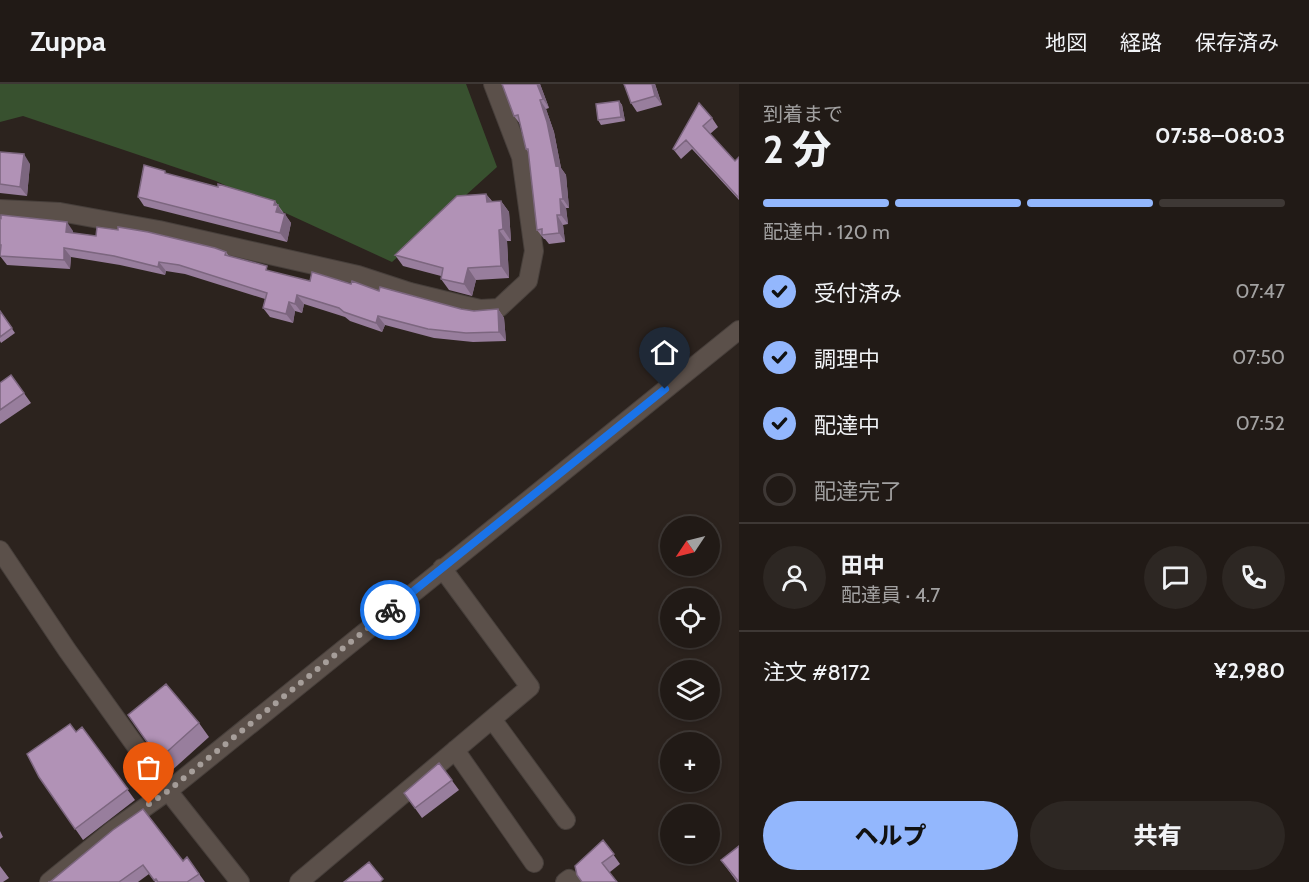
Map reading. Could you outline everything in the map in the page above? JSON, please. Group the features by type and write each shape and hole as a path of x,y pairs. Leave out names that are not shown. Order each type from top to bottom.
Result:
{"street":[{"path":"0,209 60,212 159,230 358,274 410,292 480,309 499,308 528,281 534,251 521,157 493,84"},
{"path":"49,882 113,830 168,791 739,330"},
{"path":"0,550 67,650 168,791 240,882"},
{"path":"299,882 530,687 442,568"},
{"path":"492,719 566,820"},
{"path":"455,750 534,862"},
{"path":"565,882 570,879 573,882"}],"green space":[{"path":"0,84 466,84 497,167 392,262 216,181 23,116 0,122"}],"building":[{"path":"502,84 537,84 543,99 540,100 556,166 559,165 563,199 560,199 561,215 557,215 559,233 542,235 542,229 537,230 528,149 526,149 518,115 514,116"},
{"path":"624,84 652,84 655,96 631,103"},
{"path":"619,101 621,117 598,120 596,104"},
{"path":"699,103 712,118 703,126 735,161 739,157 739,198 686,140 675,150 673,149"},
{"path":"0,152 24,154 20,187 0,184"},
{"path":"144,165 165,171 165,173 218,187 218,184 275,201 274,205 278,205 276,212 285,214 280,233 138,197"},
{"path":"486,194 487,202 501,201 503,229 499,230 501,266 468,268 464,284 441,279 443,268 395,255 457,196"},
{"path":"1,215 67,222 66,232 96,236 97,227 118,230 118,227 148,232 215,248 226,252 225,255 267,266 266,270 310,281 312,272 351,284 352,281 379,291 380,287 461,309 474,311 498,309 499,332 466,333 428,329 378,316 376,323 297,295 295,304 289,302 286,314 263,308 267,293 179,265 159,262 158,267 114,256 64,248 64,260 0,256"},
{"path":"0,311 12,328 0,337"},
{"path":"11,375 24,393 0,410 0,383"},
{"path":"166,684 199,723 159,759 128,715"},
{"path":"70,724 76,732 82,727 128,789 75,829 39,777 27,754"},
{"path":"439,763 452,780 415,808 404,793"},
{"path":"143,809 183,861 187,857 199,874 187,882 158,882 143,865 119,882 50,882 113,830"},
{"path":"603,840 614,854 602,863 617,882 582,882 575,866"},
{"path":"739,846 739,882 721,860"},
{"path":"369,862 383,879 380,882 344,882"}],"way so far":[{"path":"149,804 390,610"}],"route":[{"path":"390,610 665,389"}]}
